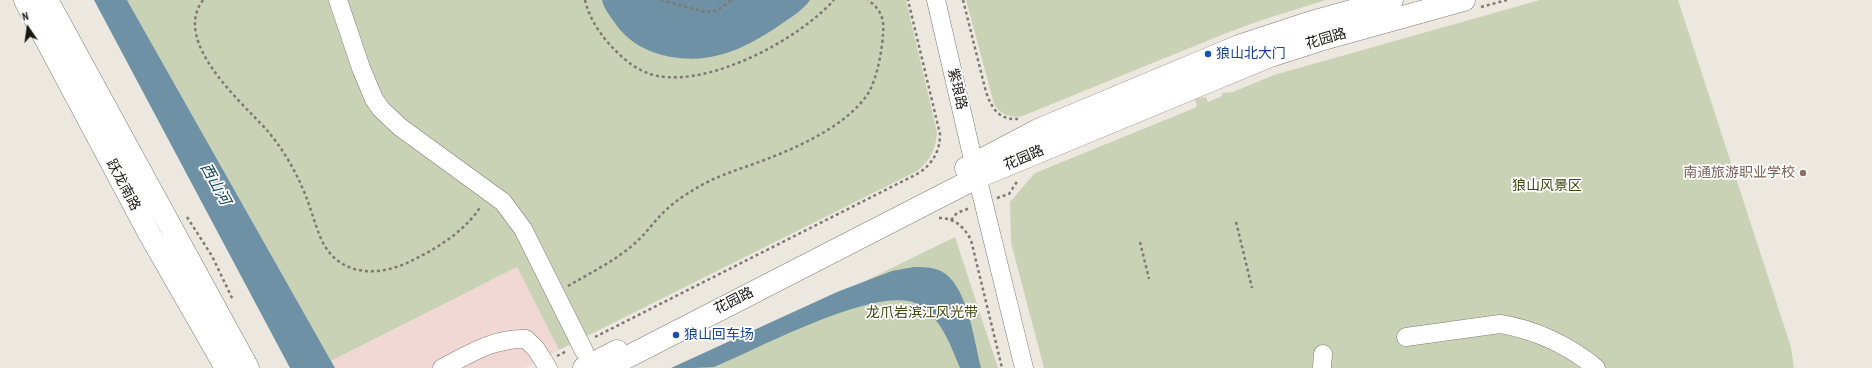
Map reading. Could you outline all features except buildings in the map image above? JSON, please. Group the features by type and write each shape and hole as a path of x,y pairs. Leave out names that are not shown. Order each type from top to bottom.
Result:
{"main road":[{"name":"跃龙南路","path":"24,0 150,235 226,368"},
{"name":"跃龙南路","path":"47,0 248,368"},
{"name":"花园路","path":"606,368 976,170 1038,130 1239,46 1315,21 1392,0"},
{"name":"花园路","path":"582,352 747,285 897,203 976,170 1270,56 1320,40 1464,0"}],"street":[{"path":"338,0 361,68 374,99 381,109 400,127 490,191 503,202 523,229 556,294 582,352"},
{"name":"紫琅路","path":"936,0 1024,368"},
{"path":"1406,337 1500,324 1532,332 1552,341 1596,368"},
{"path":"442,368 485,346 510,338 526,339 551,363"}],"path":[{"path":"202,0 193,24 200,47 218,76 266,130 286,157 303,188 323,242 336,258 343,263 359,270 374,273 404,265 436,248 463,229 474,216 490,191"},
{"path":"586,0 597,28 615,50 636,68 648,74 671,77 708,72 740,63 751,58 795,32 834,0"},
{"path":"661,0 705,12 720,9 732,0"},
{"path":"556,294 634,245 664,212 699,186 724,174 798,146 828,129 859,105 869,91 874,79 881,49 882,17 880,10 868,0"},
{"path":"551,363 582,352 926,168 937,153 940,134 908,0"},
{"path":"963,0 986,92 991,106 996,113 1003,117 1020,120"},
{"path":"937,218 945,218 960,224 971,240 1002,368"},
{"path":"1236,222 1252,288"},
{"path":"1140,242 1149,279"}],"shaded area":[{"path":"517,267 559,350 524,368 335,368 331,361"}],"green space":[{"path":"127,0 906,0 937,132 936,138 932,154 917,171 559,350 517,267 331,361"},
{"path":"966,0 1326,0 1229,32 1020,117 1005,114 994,104"},
{"name":"狼山风景区","path":"1540,0 1678,0 1791,347 1794,368 1044,368 1011,243 1010,202 1035,173 1197,107 1195,99 1206,97 1208,102 1222,96 1222,93 1233,92 1274,75"},
{"name":"龙爪岩滨江风光带","path":"955,237 998,368 687,368"}],"water":[{"name":"西山河","path":"94,0 127,0 335,368 290,368"},
{"path":"602,0 810,0 792,17 753,42 723,54 694,59 665,56 638,45 627,37 617,26 606,11"},
{"path":"914,267 931,268 941,271 950,278 958,288 964,301 981,368 960,368 944,333 933,317 919,305 901,300 876,303 848,310 817,321 714,367 671,368 837,292 892,271"}],"place":[{"name":"狼山北大门","path":"1208,54"},
{"name":"南通旅游职业学校","path":"1803,173"},
{"name":"狼山回车场","path":"676,335"}]}
